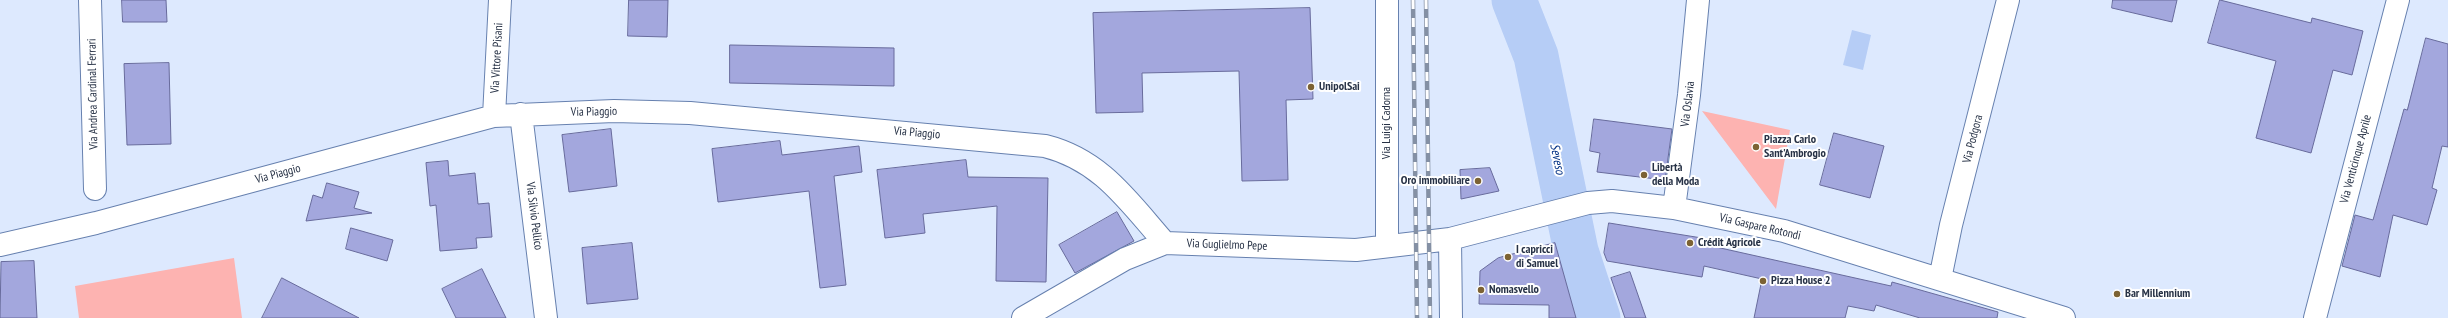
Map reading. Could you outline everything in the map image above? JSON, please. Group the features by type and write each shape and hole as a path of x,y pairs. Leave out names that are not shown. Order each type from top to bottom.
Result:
{"street":[{"name":"Via Andrea Cardinal Ferrari","path":"90,0 95,189"},
{"name":"Via Vittore Pisani","path":"494,116 500,0"},
{"name":"Via Luigi Cadorna","path":"1387,0 1387,246"},
{"name":"Via Oslavia","path":"1674,208 1689,95 1698,0"},
{"name":"Via Podgora","path":"1940,279 1951,225 2008,0"},
{"name":"Via Venticinque Aprile","path":"2315,318 2398,0"},
{"name":"Via Piaggio","path":"0,245 96,223 494,116 614,111 690,113 1045,146 1075,156 1100,172 1117,188 1164,244"},
{"name":"Via Silvio Pellico","path":"521,114 546,318"},
{"name":"Via Gaspare Rotondi","path":"1450,239 1588,203 1612,201 1674,208 1784,231 2064,318"},
{"name":"Via Guglielmo Pepe","path":"1023,318 1125,259 1164,244 1348,250 1450,239"},
{"path":"1450,239 1451,318"}],"shaded area":[{"path":"1702,111 1790,130 1776,209"},
{"path":"234,258 242,318 79,318 75,286"}],"water":[{"path":"1852,30 1871,35 1863,70 1843,65"}],"building":[{"path":"122,0 166,0 167,22 123,22"},
{"path":"629,0 668,0 667,37 628,36"},
{"path":"2113,0 2177,0 2172,22 2112,8"},
{"path":"2220,0 2311,23 2312,18 2363,31 2352,75 2333,70 2311,153 2256,138 2276,61 2208,43"},
{"path":"1310,8 1313,99 1286,100 1288,180 1242,181 1239,71 1142,73 1143,112 1096,113 1093,13"},
{"path":"2426,38 2448,44 2448,147 2442,146 2432,188 2437,190 2427,225 2393,215 2380,277 2342,266 2355,215 2373,220 2404,109 2407,110"},
{"path":"730,45 894,48 894,86 730,83"},
{"path":"169,63 171,144 127,145 124,64"},
{"path":"1594,119 1672,129 1665,180 1597,172 1600,153 1590,151"},
{"path":"611,129 617,186 569,192 562,135"},
{"path":"1834,133 1884,146 1870,198 1820,185"},
{"path":"780,141 782,155 859,146 862,172 834,176 846,285 820,288 809,191 718,202 712,149"},
{"path":"966,160 968,177 1048,178 1046,282 996,281 997,206 923,214 925,233 885,238 877,170"},
{"path":"448,161 449,176 475,173 478,204 489,203 492,237 476,238 477,248 440,251 436,205 430,206 426,163"},
{"name":"Oro immobiliare","path":"1490,168 1499,191 1461,199 1460,170"},
{"path":"327,183 359,192 354,208 372,213 306,221 313,195 322,198"},
{"path":"1117,212 1134,241 1075,273 1059,245"},
{"path":"1609,223 1708,239 1707,245 1891,286 1892,282 1998,312 1997,318 1920,318 1876,305 1874,311 1848,306 1845,318 1754,318 1762,279 1704,266 1702,277 1607,261 1604,253"},
{"path":"351,228 393,240 387,261 346,249"},
{"path":"632,243 638,299 587,304 582,248"},
{"path":"1555,243 1576,318 1549,318 1549,305 1479,304 1480,271 1498,258"},
{"path":"34,261 37,318 0,318 1,262"},
{"path":"482,269 506,318 456,318 442,289"},
{"path":"1630,272 1646,318 1625,318 1611,278"},
{"path":"282,278 359,318 262,318"}],"waterway":[{"name":"Seveso","path":"1514,0 1536,56 1576,251 1598,318"}],"railway":[{"path":"1413,0 1417,318"},
{"path":"1426,0 1430,318"}],"place":[{"name":"UnipolSai","path":"1311,87"},
{"name":"Piazza Carlo Sant'Ambrogio","path":"1756,147"},
{"name":"Libertà della Moda","path":"1644,175"},
{"name":"Oro immobiliare","path":"1478,181"},
{"name":"Crédit Agricole","path":"1690,243"},
{"name":"I capricci di Samuel","path":"1508,257"},
{"name":"Pizza House 2","path":"1763,281"},
{"name":"Nomasvello","path":"1481,290"},
{"name":"Bar Millennium","path":"2117,294"}]}
